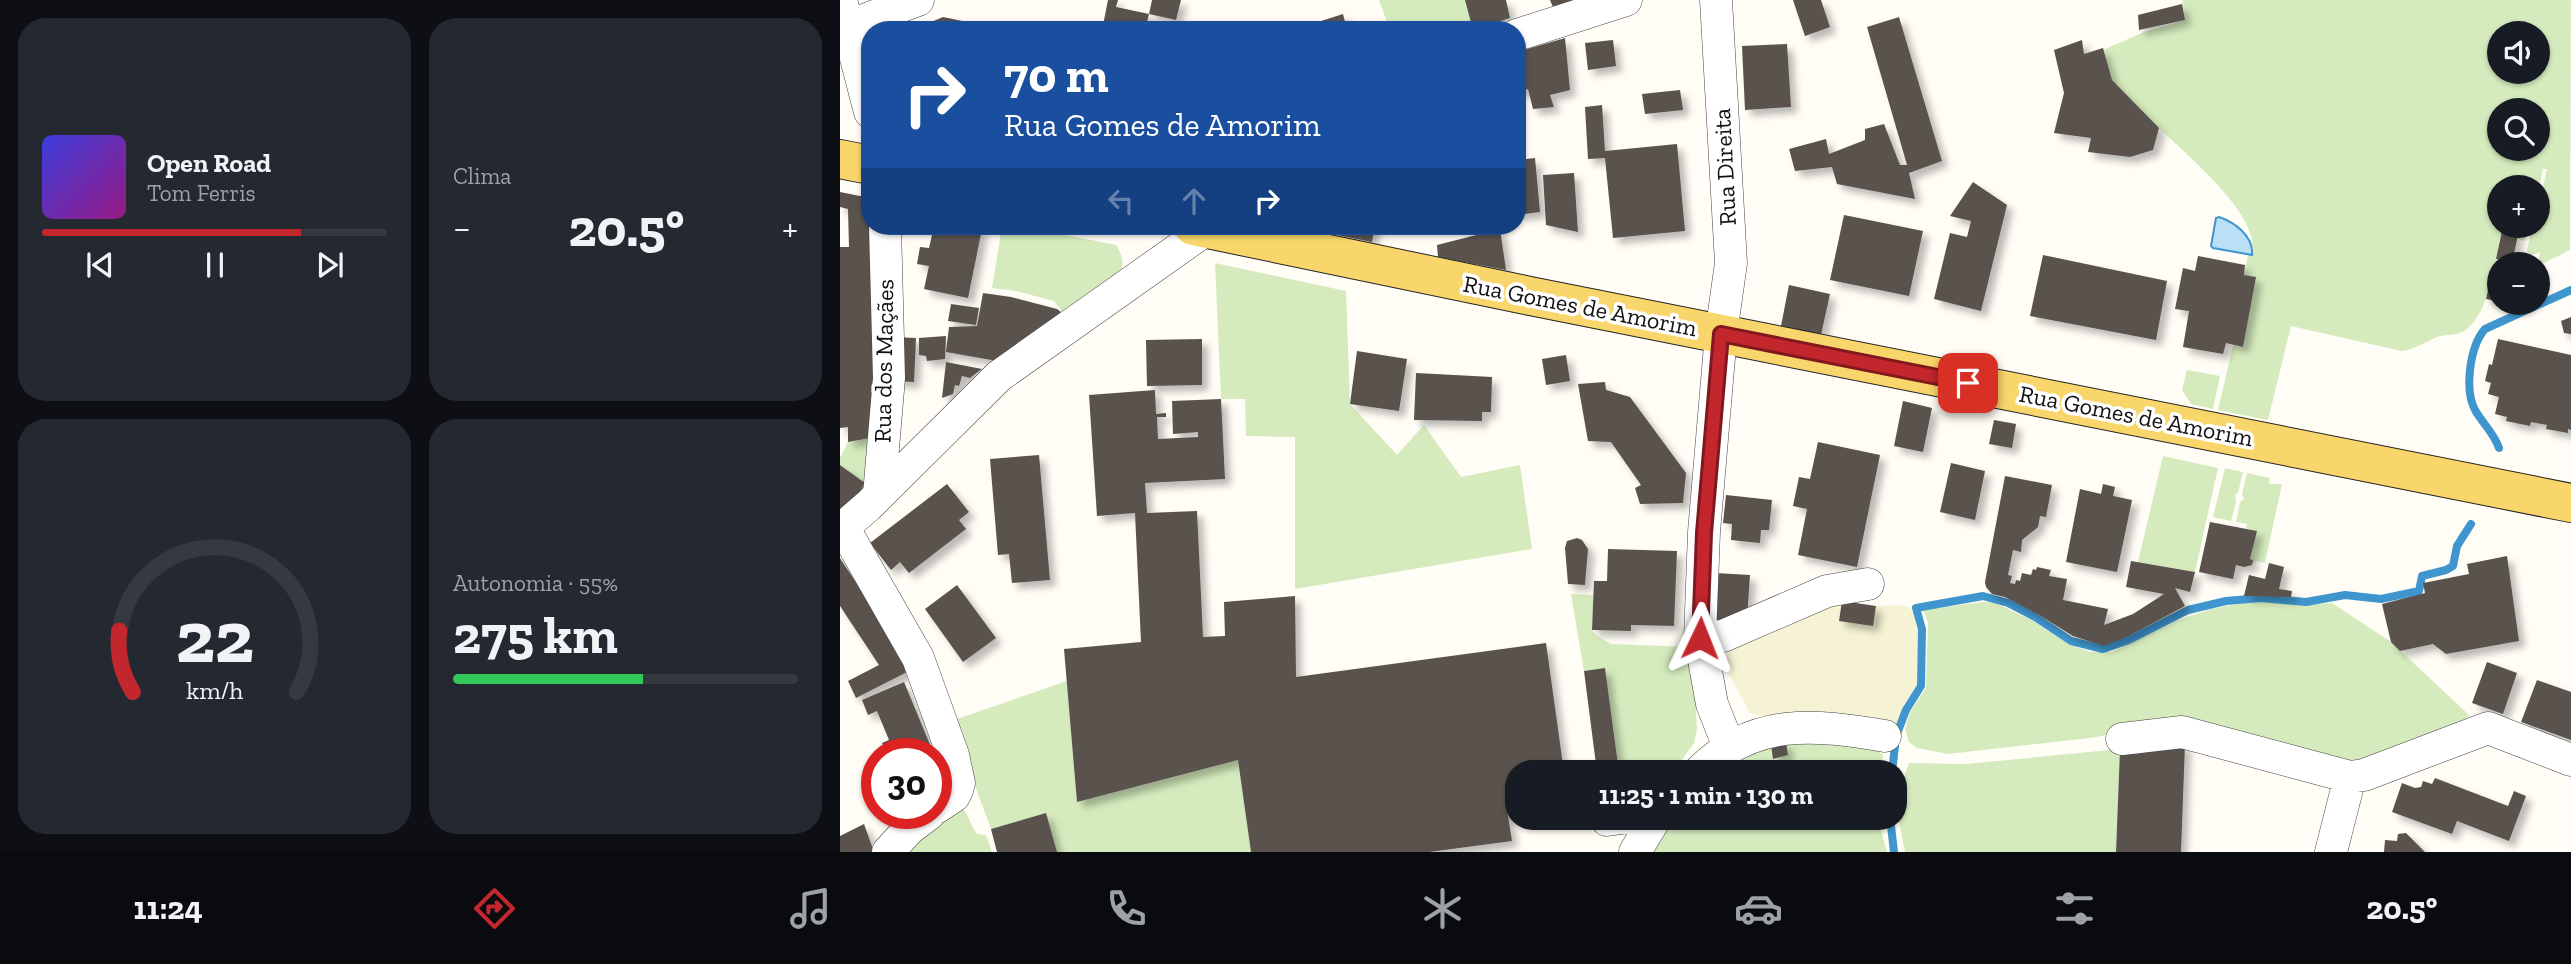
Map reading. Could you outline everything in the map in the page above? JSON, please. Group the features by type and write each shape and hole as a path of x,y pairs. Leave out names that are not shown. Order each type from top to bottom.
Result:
{"main road":[{"path":"840,159 861,163"},
{"name":"Rua Gomes de Amorim","path":"1243,235 1721,334 2571,503"}],"street":[{"path":"861,76 845,13 918,0"},
{"path":"1526,32 1626,0"},
{"name":"Rua Direita","path":"1716,0 1731,263 1721,334 1704,533 1700,638 1712,704 1729,747"},
{"name":"Rua dos Maçães","path":"879,495 889,378 886,235"},
{"name":"Rua Gomes de Amorim","path":"842,528 999,376 1193,235"},
{"path":"842,528 918,658 947,738"},
{"path":"1700,638 1723,636 1827,591 1868,584"},
{"path":"1713,760 1729,747 1772,731 1802,726 1885,736"},
{"path":"2122,739 2182,732 2350,776 2364,775 2488,728 2571,760"},
{"path":"952,752 959,783 952,797"},
{"path":"2331,852 2350,776"},
{"path":"888,852 909,829"},
{"path":"1635,852 1648,830"}],"shaded area":[{"path":"1842,601 1872,626 1876,606 1901,605 1910,608 1916,617 1919,629 1918,683 1897,727 1895,729 1769,718 1750,713 1726,669 1724,662 1731,650"}],"green space":[{"path":"1379,0 1465,0 1471,21 1387,21"},
{"path":"2182,0 2571,0 2570,250 2550,260 2550,252 2526,252 2530,238 2550,238 2550,175 2546,175 2547,169 2543,169 2542,175 2487,175 2487,238 2501,238 2498,252 2487,252 2486,300 2473,323 2464,331 2437,337 2402,351 2291,326 2268,420 2218,410 2233,345 2242,347 2255,277 2244,275 2248,256 2252,254 2250,234 2239,211 2220,188 2113,81 2103,50 2144,32 2185,20"},
{"path":"1001,235 1065,235 1116,245 1122,260 1119,276 1066,316 1054,301 992,288"},
{"path":"1215,263 1346,291 1350,404 1397,455 1424,425 1461,477 1520,465 1532,549 1295,589 1295,437 1246,436 1245,399 1221,399"},
{"path":"2187,370 2220,376 2213,409 2191,404 2182,390"},
{"path":"876,437 865,483 840,465 840,458 848,442"},
{"path":"2163,456 2218,468 2195,572 2138,562"},
{"path":"2225,468 2243,472 2238,493 2235,495 2231,521 2213,517"},
{"path":"2247,473 2270,478 2269,484 2282,484 2265,563 2256,561 2252,565 2253,560 2250,559 2256,531 2246,528 2247,524 2236,522 2240,502 2244,499 2242,494"},
{"path":"1571,594 1594,595 1592,630 1611,644 1692,647 1697,729 1694,743 1682,760 1617,760 1605,668 1584,671"},
{"path":"1991,601 2033,621 2068,644 2090,652 2112,652 2176,621 2211,609 2253,601 2307,605 2332,603 2391,642 2470,716 2419,745 2367,765 2145,728 2090,738 1948,754 1917,748 1909,742 1905,729 1910,712 1926,688 1928,622 1923,610"},
{"path":"1067,681 1077,802 1238,760 1251,852 1057,852 1046,814 991,829 951,721"},
{"path":"1795,740 1874,747 1883,755 1883,760 1742,760 1771,745 1773,759 1787,755 1786,742"},
{"path":"2120,749 2116,852 1905,852 1901,830 1907,830 1909,763 1966,764"},
{"path":"961,807 977,834 986,835 992,852 902,852 932,829 952,829 952,814"},
{"path":"1881,830 1887,852 1649,852 1665,831"}],"water":[{"path":"2216,218 2237,226 2246,236 2252,248 2252,255 2211,246"}],"building":[{"path":"1108,0 1118,0 1116,7 1149,14 1147,21 1104,21"},
{"path":"1152,0 1181,0 1176,20 1149,14"},
{"path":"1465,0 1506,0 1510,18 1501,21 1471,21"},
{"path":"1550,0 1574,0 1574,1 1553,7"},
{"path":"1793,0 1821,0 1830,27 1805,36"},
{"path":"2182,4 2185,20 2139,30 2138,15"},
{"path":"1343,14 1345,21 1321,21"},
{"path":"943,17 962,21 933,21"},
{"path":"1899,17 1942,161 1909,173 1915,199 1837,184 1832,167 1795,171 1789,149 1826,139 1829,154 1865,140 1865,129 1884,124 1900,165 1907,165 1867,27"},
{"path":"1565,38 1570,90 1550,95 1554,107 1533,109 1526,90 1526,49"},
{"path":"1613,40 1616,66 1588,70 1585,43"},
{"path":"2082,40 2084,54 2103,48 2112,80 2159,128 2153,150 2130,157 2088,152 2091,138 2054,133 2064,93 2054,50"},
{"path":"1787,44 1791,107 1745,110 1742,46"},
{"path":"1680,90 1683,110 1645,114 1642,94"},
{"path":"1602,105 1605,151 1677,144 1685,231 1613,238 1605,158 1588,159 1585,107"},
{"path":"1535,158 1540,212 1526,214 1526,159"},
{"path":"1574,173 1578,232 1546,225 1543,175"},
{"path":"1973,182 2007,205 1981,311 1934,299 1950,233 1967,237 1971,221 1950,216"},
{"path":"840,192 861,196 861,235 871,235 876,437 848,442 848,427 840,428 840,247 849,247 848,209 840,207"},
{"path":"1844,215 1923,231 1909,296 1830,280"},
{"path":"932,235 981,235 968,298 924,289 929,266 917,264 920,247 929,248"},
{"path":"1337,235 1373,235 1372,242"},
{"path":"1476,235 1501,235 1506,270 1438,257 1437,245"},
{"path":"2500,238 2517,238 2514,252 2498,252"},
{"path":"2043,255 2167,281 2156,340 2030,316"},
{"path":"2198,256 2245,265 2244,275 2256,277 2243,347 2226,343 2223,354 2183,347 2189,311 2175,309 2183,268 2195,271"},
{"path":"1789,285 1830,294 1821,335 1781,326"},
{"path":"983,293 1057,309 1066,316 1003,362 946,352 949,327 977,326"},
{"path":"951,304 979,308 976,325 948,321"},
{"path":"2571,317 2571,334 2564,333 2561,321"},
{"path":"946,336 945,359 927,361 926,356 919,355 919,338"},
{"path":"894,337 916,338 914,382 893,381"},
{"path":"1202,339 1202,385 1147,386 1146,340"},
{"path":"2498,339 2571,355 2571,430 2568,429 2568,433 2546,429 2547,425 2531,422 2530,426 2506,421 2507,417 2495,414 2499,397 2488,394 2491,383 2485,381"},
{"path":"1357,351 1407,359 1399,411 1350,404"},
{"path":"1566,355 1570,381 1546,385 1542,359"},
{"path":"946,362 982,369 970,378 962,376 959,386 955,385 953,394 942,398"},
{"path":"1416,373 1492,377 1491,412 1482,412 1482,421 1414,420"},
{"path":"1605,382 1606,390 1630,397 1686,473 1683,503 1640,504 1635,488 1641,485 1611,442 1588,441 1578,384"},
{"path":"1155,390 1156,414 1166,413 1166,417 1157,417 1158,439 1198,437 1198,432 1173,434 1172,401 1221,399 1225,479 1145,483 1147,513 1197,511 1203,637 1225,636 1224,602 1295,596 1296,677 1546,643 1562,760 1505,760 1505,830 1510,830 1512,841 1429,852 1251,852 1238,760 1077,802 1064,649 1141,642 1135,513 1097,516 1089,395"},
{"path":"1903,401 1932,408 1923,452 1894,446"},
{"path":"1994,420 2016,424 2012,448 1989,444"},
{"path":"1818,442 1880,455 1857,567 1798,555 1807,509 1793,506 1799,477 1810,479"},
{"path":"1039,455 1050,580 1012,583 1009,554 998,555 990,459"},
{"path":"1951,463 1985,471 1975,520 1940,512"},
{"path":"840,465 865,483 840,515"},
{"path":"2005,476 2052,485 2046,517 2040,516 2038,527 2022,540 2021,552 2013,550 2008,575 2012,576 2010,583 2020,581 2022,573 2031,575 2037,567 2051,570 2049,576 2067,579 2063,600 2108,609 2104,625 2133,614 2164,594 2126,587 2131,561 2195,572 2190,592 2175,588 2185,606 2127,637 2104,646 2073,636 2005,597 1992,594 1985,582"},
{"path":"947,484 969,512 959,520 966,529 909,573 900,562 891,570 870,543"},
{"path":"2103,484 2115,487 2113,496 2132,500 2117,572 2066,562 2080,489 2101,494"},
{"path":"1726,495 1772,500 1769,530 1761,530 1760,543 1731,540 1732,524 1723,523"},
{"path":"2210,522 2257,531 2250,559 2253,560 2252,565 2236,565 2233,579 2199,572"},
{"path":"1577,538 1582,540 1588,549 1585,585 1568,584 1565,548 1567,541"},
{"path":"1608,549 1677,551 1674,626 1631,625 1631,631 1592,630 1594,581 1607,581"},
{"path":"2507,556 2519,641 2446,654 2433,644 2400,651 2391,642 2382,604 2425,593 2423,583 2469,574 2467,564"},
{"path":"840,558 911,670 856,698 848,681 879,665 840,606"},
{"path":"2269,563 2284,567 2279,589 2292,591 2291,597 2244,596 2249,575 2265,579"},
{"path":"1715,573 1750,575 1747,619 1716,623"},
{"path":"957,585 996,638 963,662 925,609"},
{"path":"1842,601 1876,606 1873,626 1839,621"},
{"path":"2487,662 2517,673 2503,714 2472,703"},
{"path":"1605,668 1617,760 1595,760 1584,671"},
{"path":"2537,680 2571,692 2571,740 2521,722"},
{"path":"904,682 927,738 888,738 877,711 868,715 862,700"},
{"path":"1786,742 1788,755 1773,759 1771,745"},
{"path":"2185,744 2181,852 2116,852 2120,749"},
{"path":"2435,778 2508,806 2514,791 2526,796 2509,841 2457,821 2452,834 2392,812 2402,783 2415,788 2421,787 2423,781 2432,784"},
{"path":"1046,813 1057,852 997,852 991,829"},
{"path":"861,826 861,829 866,829 874,852 840,852 840,836"},
{"path":"2406,833 2425,852 2384,852 2385,840 2397,841 2398,834"}],"waterway":[{"path":"2499,448 2475,410 2470,391 2470,368 2480,336 2485,329 2571,290"},
{"path":"1898,731 1906,710 1921,686 1922,629 1916,608 1983,596 2008,603 2071,641 2103,649 2129,640 2188,610 2226,601 2261,598 2306,602 2345,595 2381,599 2419,591 2422,576 2453,566 2457,546 2471,524"},
{"path":"1893,760 1895,746"},
{"path":"1891,830 1894,852"}],"route":[{"path":"1700,638 1704,533 1721,334 1968,383"}]}
